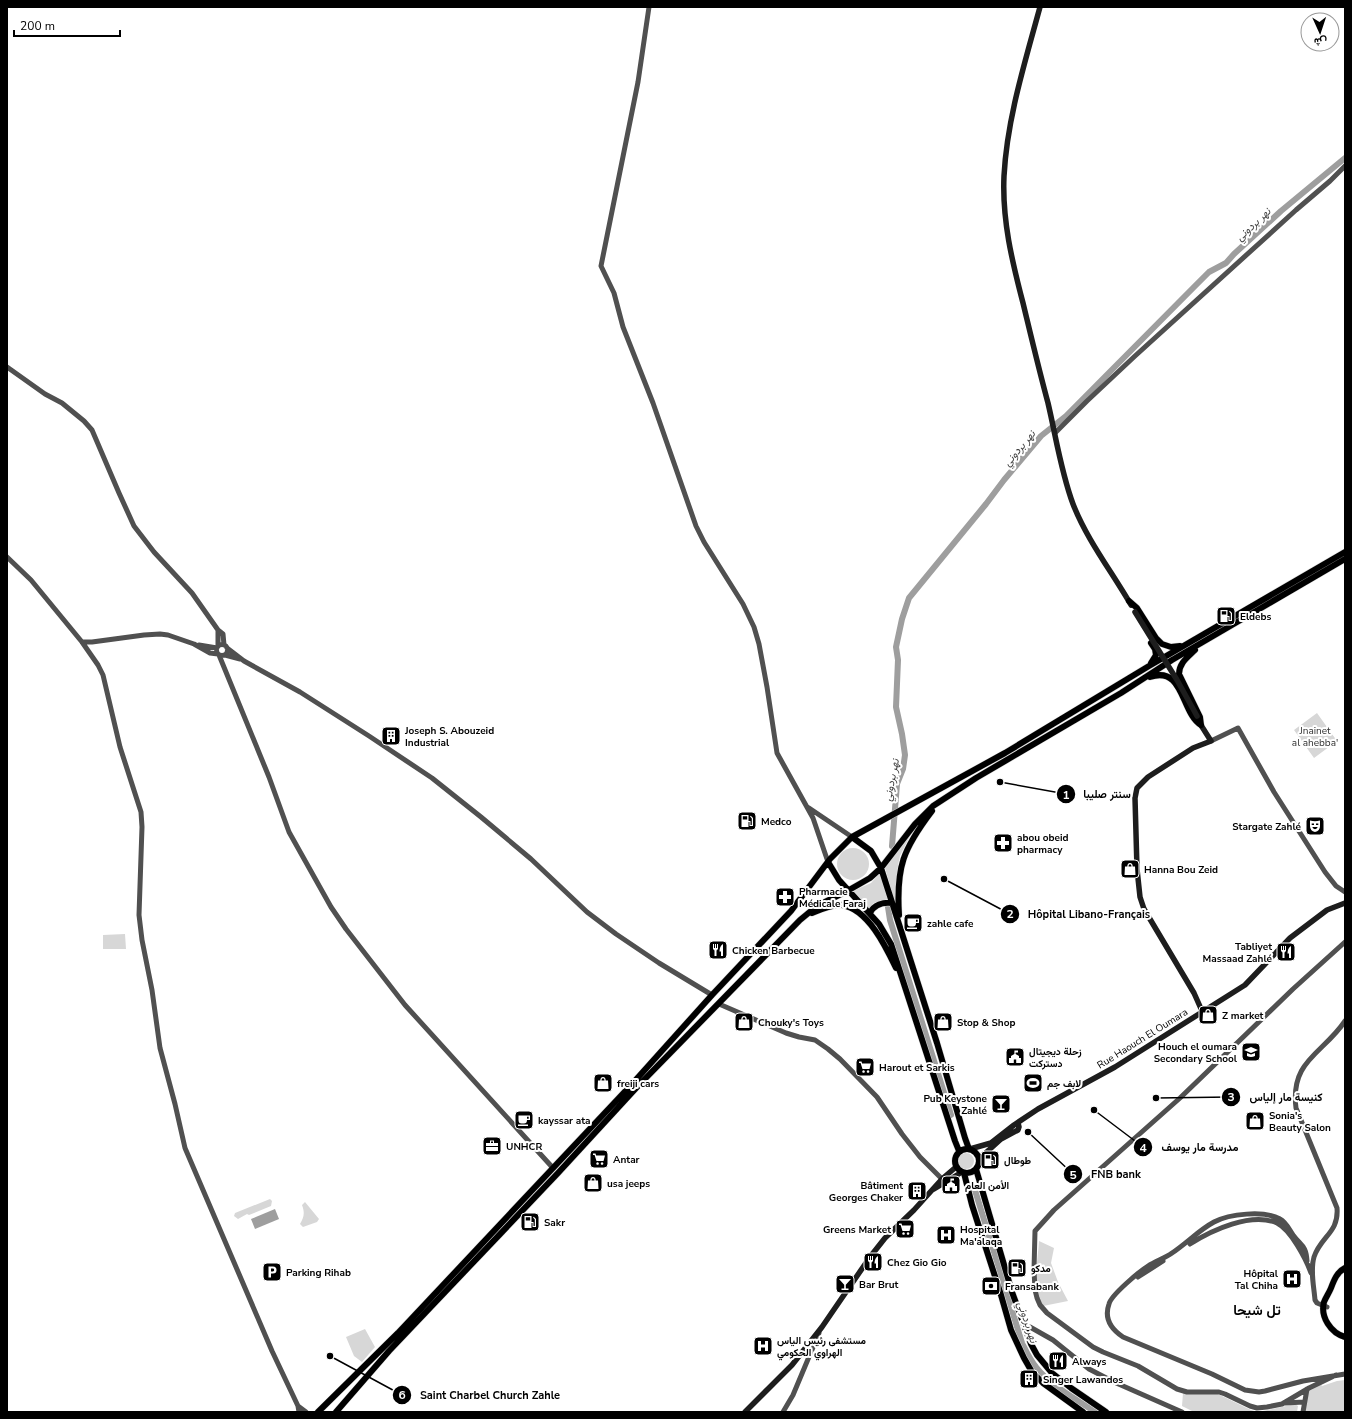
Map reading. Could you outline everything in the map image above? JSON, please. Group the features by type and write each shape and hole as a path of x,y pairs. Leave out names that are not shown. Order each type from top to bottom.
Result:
{"highway":[{"path":"336,1412 389,1351 558,1173 638,1086 719,1004 727,994 817,906 870,878 881,868 915,824 937,804 976,778 1199,645 1345,552"},
{"path":"318,1412 398,1333 633,1083 719,986 791,911 828,862 852,837 1005,753 1185,645 1345,559"},
{"path":"1130,602 1137,608 1156,638 1162,644 1172,647 1185,645"},
{"path":"1130,602 1132,612 1156,652 1156,657 1149,666"},
{"path":"1199,645 1182,662 1178,674 1200,717 1201,725"},
{"path":"1138,681 1156,675 1170,677 1181,692 1196,722 1201,725"},
{"path":"901,929 898,894 902,864 910,843 937,804"},
{"path":"852,837 871,851 881,868 937,1043 965,1138 970,1149"},
{"path":"828,862 836,876 870,913 888,937 959,1151"},
{"path":"870,913 872,909 878,906 886,903 892,903"},
{"path":"798,923 812,913 831,906 844,906 855,910 864,917 875,931 903,980"},
{"path":"719,986 727,994"},
{"path":"703,1004 712,1011"},
{"path":"955,1141 960,1142 965,1138"},
{"path":"977,1172 963,1172 956,1167 954,1158 959,1151 970,1149 975,1151 979,1159 977,1172 1010,1286 1031,1344 1044,1364 1052,1373 1106,1412"},
{"path":"963,1172 1011,1330 1024,1358 1032,1372 1043,1383 1083,1412"},
{"path":"965,1179 977,1172"},
{"path":"1345,1268 1336,1276 1324,1305 1326,1320 1332,1330 1345,1337"},
{"path":"1063,1398 1071,1388"}],"main road":[{"path":"1040,7 1006,149 1004,193 1006,231 1068,489 1076,510 1211,741 1193,748 1148,777 1137,788 1135,798 1137,869 1140,897 1148,915 1194,993 1202,1011"},
{"name":"Rue Haouch El Oumara","path":"970,1149 991,1143 1038,1109 1115,1067 1245,985 1279,949 1310,922 1327,910 1345,903"},
{"name":"Rue Haouch El Oumara","path":"979,1159 1001,1139 1018,1130 1018,1123"},
{"path":"985,1145 982,1150 986,1153"},
{"path":"745,1412 792,1365 822,1327 878,1248 929,1192 956,1167"},
{"path":"929,1192 963,1172"}],"street":[{"path":"649,7 638,82 601,266 614,294 623,327 653,403 696,526 704,542 743,604 754,627 759,644 767,687 777,753 808,808 819,832 828,862"},
{"path":"1054,431 1345,166"},
{"path":"7,367 45,394 62,403 84,421 92,430 100,445 119,494 134,526 154,552 192,593 218,630 223,634 226,647 221,655"},
{"path":"7,557 31,580 82,642 104,675 120,747 141,812 142,827 139,915 142,940 152,990 160,1048 185,1148 272,1352 298,1406 299,1412"},
{"path":"218,630 218,647 226,672 269,777 289,832 342,923 405,1005 427,1027 553,1168"},
{"path":"82,642 117,640 154,634 168,635 194,644 210,653 244,660"},
{"path":"194,644 226,647 244,660 300,692 432,778 531,859 572,899 591,915 659,963 712,995"},
{"path":"1211,741 1238,728 1274,792 1326,872 1336,886 1345,892"},
{"path":"808,808 852,837"},
{"path":"1304,1403 1282,1404 1267,1408 1257,1408 1219,1392 1187,1392 1177,1389 1138,1366 1093,1347 1047,1313 1040,1305 1035,1290 1036,1231 1054,1210 1184,1093 1293,989 1345,942"},
{"path":"719,1004 786,1033 815,1040 828,1049 878,1097 902,1134 920,1157 942,1179"},
{"path":"1324,1305 1315,1300 1313,1263 1317,1249 1331,1233 1337,1214 1337,1208 1296,1108 1295,1087 1308,1059 1333,1036 1345,1021"},
{"path":"1313,1278 1304,1246 1295,1238 1286,1225 1264,1214 1232,1216 1215,1222 1149,1268 1115,1294 1109,1302 1107,1312 1108,1319 1112,1329 1123,1337 1212,1374 1245,1390 1259,1392 1309,1380 1345,1374"},
{"path":"1262,1220 1264,1214"},
{"path":"1149,1268 1221,1227 1241,1222 1277,1220"},
{"path":"783,1412 822,1327"},
{"path":"1025,1328 1030,1327 1053,1340 1090,1369 1108,1379 1182,1412"},
{"path":"1282,1404 1309,1388 1336,1375"},
{"path":"1303,1412 1304,1403 1309,1388 1309,1380"},
{"path":"1277,1388 1300,1385 1309,1388"},
{"path":"1299,1394 1304,1403"},
{"path":"298,1406 306,1412"}],"green space":[{"name":"Jnainet al ahebba'","path":"1317,713 1337,741 1314,758 1294,730"},
{"path":"916,824 900,856 895,903 885,868"},
{"path":"853,848 862,851 866,855 869,864 866,873 862,877 853,880 844,877 840,873 837,864 840,855 844,851"},
{"path":"880,873 888,899 874,903 869,909 853,891 871,883"},
{"path":"125,934 126,949 103,949 103,935"},
{"path":"963,1153 969,1153 974,1158 972,1167 969,1169 963,1169 958,1164 958,1158"},
{"path":"270,1199 272,1201 271,1206 249,1215 247,1214 238,1219 234,1216 235,1213"},
{"path":"305,1202 319,1219 317,1222 303,1227 300,1224 304,1215 302,1205"},
{"path":"1039,1241 1054,1248 1051,1263 1058,1282 1068,1301 1043,1306 1039,1299 1036,1274"},
{"path":"365,1329 375,1347 362,1362 354,1356 346,1337"},
{"path":"1345,1380 1345,1412 1301,1412 1305,1392 1321,1384 1322,1386"},
{"path":"1183,1393 1218,1394 1258,1412 1194,1412 1182,1406"},
{"path":"1295,1404 1298,1406 1297,1412 1258,1412"}],"shaded area":[{"path":"275,1209 279,1219 255,1229 251,1219"}],"waterway":[{"name":"نهر بردوني","path":"892,846 897,784 903,769 905,755 896,707 898,660 896,647 902,619 909,598 1041,436 1066,416 1209,272 1226,263 1281,211 1345,158"},
{"name":"نهر بردوني","path":"888,907 890,920 951,1115"},
{"name":"نهر بردوني","path":"974,1187 1022,1343 1028,1355 1036,1367 1049,1380 1095,1412"}],"place":[{"name":"Eldebs","path":"1226,616"},
{"name":"Joseph S. Abouzeid Industrial","path":"391,736"},
{"name":"سنتر صليبا","path":"1000,782"},
{"name":"Medco","path":"747,821"},
{"name":"Stargate Zahlé","path":"1315,826"},
{"name":"abou obeid pharmacy","path":"1003,843"},
{"name":"Hanna Bou Zeid","path":"1130,869"},
{"name":"Hôpital Libano-Français","path":"944,879"},
{"name":"Pharmacie Médicale Faraj","path":"785,897"},
{"name":"zahle cafe","path":"913,923"},
{"name":"Chicken Barbecue","path":"718,950"},
{"name":"Tabliyet Massaad Zahlé","path":"1286,952"},
{"name":"Z market","path":"1208,1015"},
{"name":"Chouky's Toys","path":"744,1022"},
{"name":"Stop & Shop","path":"943,1022"},
{"name":"Houch el oumara Secondary School","path":"1251,1052"},
{"name":"زحلة ديجيتال دستركت","path":"1015,1057"},
{"name":"Harout et Sarkis","path":"865,1067"},
{"name":"freiji cars","path":"603,1083"},
{"name":"لابف جم","path":"1033,1083"},
{"name":"كنيسة مار إلياس","path":"1156,1098"},
{"name":"Pub Keystone Zahlé","path":"1001,1104"},
{"name":"مدرسة مار يوسف","path":"1094,1110"},
{"name":"kayssar ata","path":"524,1120"},
{"name":"Sonia's Beauty Salon","path":"1255,1121"},
{"name":"FNB bank","path":"1028,1132"},
{"name":"UNHCR","path":"492,1146"},
{"name":"Antar","path":"599,1159"},
{"name":"طوطال","path":"990,1160"},
{"name":"usa jeeps","path":"593,1183"},
{"name":"الأمن العام","path":"951,1185"},
{"name":"Bâtiment Georges Chaker","path":"917,1191"},
{"name":"Sakr","path":"530,1222"},
{"name":"Greens Market","path":"905,1229"},
{"name":"Hospital Ma'alaqa","path":"946,1235"},
{"name":"Chez Gio Gio","path":"873,1262"},
{"name":"مدكو","path":"1017,1268"},
{"name":"Parking Rihab","path":"272,1272"},
{"name":"Hôpital Tal Chiha","path":"1292,1279"},
{"name":"Bar Brut","path":"845,1284"},
{"name":"Fransabank","path":"991,1286"},
{"name":"مستشفى رئيس الياس الهراوي الحكومي","path":"763,1346"},
{"name":"Saint Charbel Church Zahle","path":"330,1356"},
{"name":"Always","path":"1058,1361"},
{"name":"Singer Lawandos","path":"1029,1379"}],"district":[{"name":"تل شيحا","path":"1257,1310"}]}
